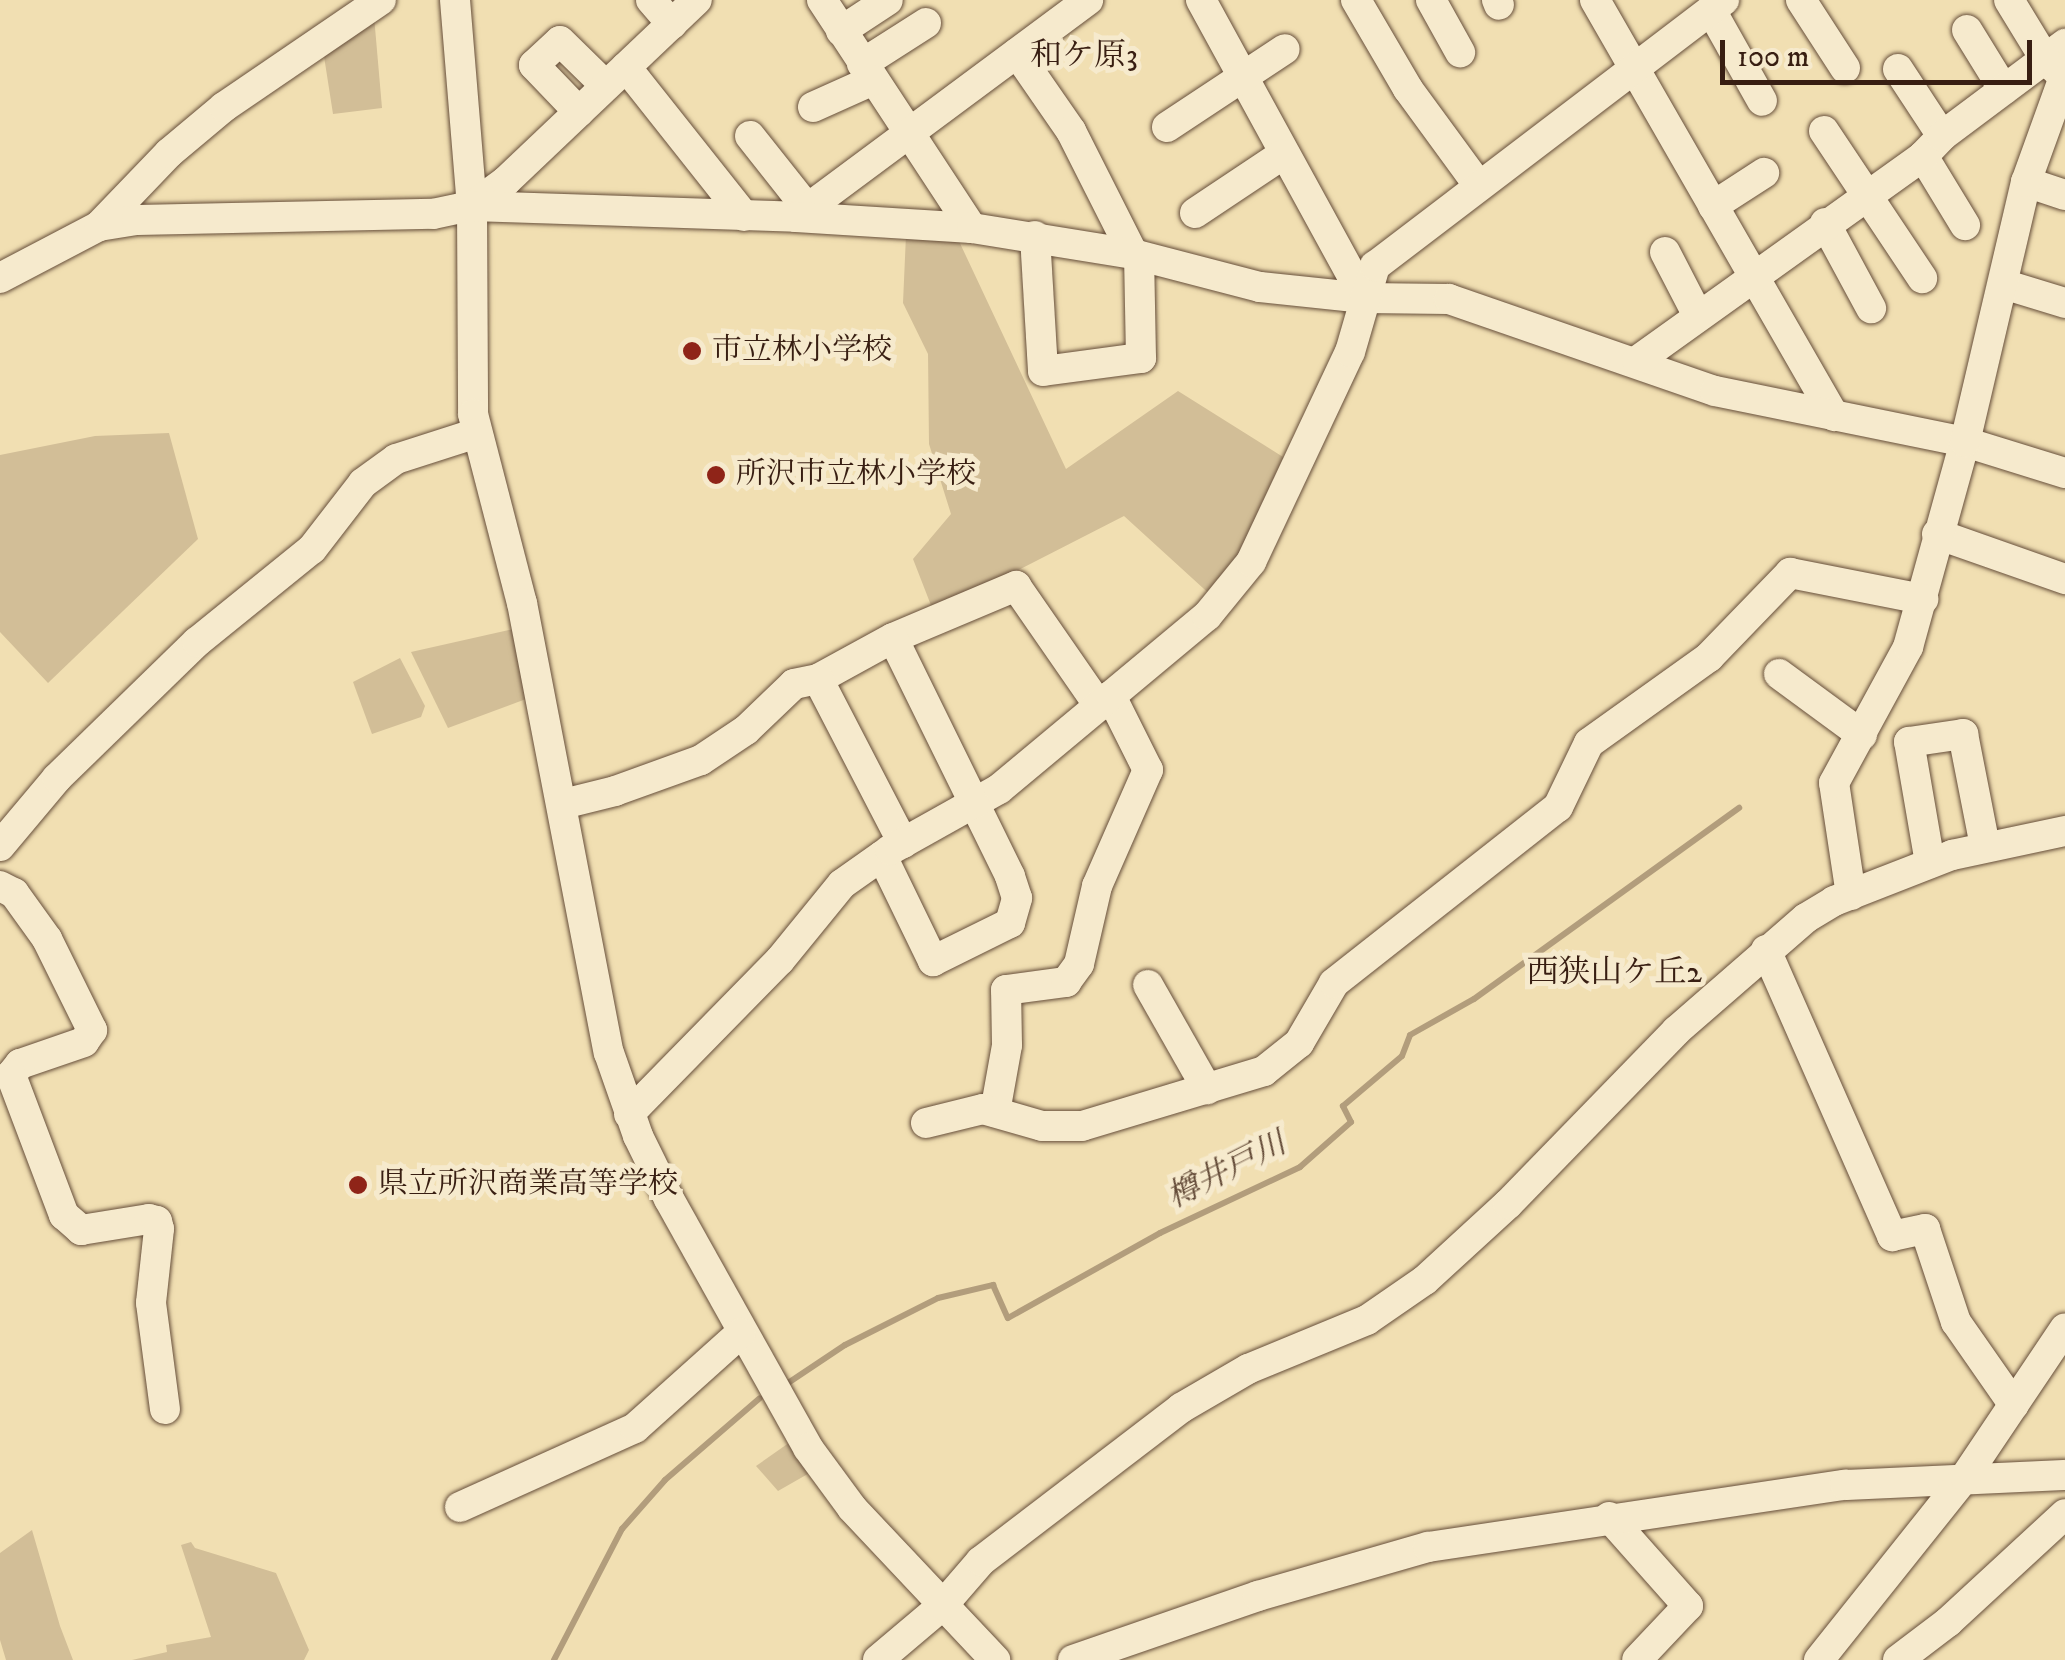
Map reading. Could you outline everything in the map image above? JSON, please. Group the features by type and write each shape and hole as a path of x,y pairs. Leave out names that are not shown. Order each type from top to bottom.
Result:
{"street":[{"path":"0,278 99,226 169,153 224,107 382,0"},
{"path":"455,0 472,206 477,433 522,603 563,804 596,1001 629,1114 740,1333 830,1478 994,1660"},
{"path":"651,0 672,24"},
{"path":"472,206 697,0"},
{"path":"822,0 972,228"},
{"path":"841,30 888,0"},
{"path":"802,212 1088,0"},
{"path":"1200,0 1364,298"},
{"path":"1356,0 1408,89 1480,186"},
{"path":"1431,0 1460,52"},
{"path":"1596,0 1834,416"},
{"path":"1800,0 1845,68"},
{"path":"2009,0 2060,64"},
{"path":"629,1114 780,960 842,884 892,849 1000,790 1207,616 1250,562 1350,352 1375,266 1718,5 1762,101"},
{"path":"813,107 868,72 926,23"},
{"path":"1968,30 2004,90"},
{"path":"579,112 534,66 560,41 616,77 744,216"},
{"path":"1167,127 1285,49"},
{"path":"1016,53 1071,131 1136,255 1141,358 1042,371 1035,236"},
{"path":"1637,361 2004,90 2060,64"},
{"path":"1851,894 1834,783 1908,647 1965,442 2026,182 2060,64"},
{"path":"1898,69 1964,225"},
{"path":"1824,131 1922,278"},
{"path":"750,136 802,212"},
{"path":"1195,212 1282,155"},
{"path":"1713,206 1764,173"},
{"path":"2026,182 2065,195"},
{"path":"99,226 137,220 433,214 472,206 744,216 802,212 972,228 1136,255 1260,287 1364,298 1449,299 1715,391 1965,442 2065,473"},
{"path":"1825,223 1871,308"},
{"path":"1665,252 1698,316"},
{"path":"2003,284 2065,303"},
{"path":"0,846 57,778 196,642 312,548 363,483 396,459 477,433"},
{"path":"1937,534 2065,580"},
{"path":"926,1123 983,1109 1042,1126 1082,1126 1264,1072 1299,1043 1334,983 1558,807 1589,743 1709,657 1790,573 1923,599"},
{"path":"563,804 614,792 701,760 746,730 794,684 818,679 893,638 1016,586 1105,701 1148,770 1097,886 1079,964 1066,982 1006,990 1007,1046 994,1112"},
{"path":"818,679 892,849 934,961 996,934 1010,923 1016,898 893,638"},
{"path":"1779,674 1862,736"},
{"path":"1930,863 1909,742 1963,734 1986,846"},
{"path":"878,1660 943,1605 981,1561 1181,1408 1248,1369 1367,1320 1425,1280 1508,1204 1676,1031 1806,918 1851,894 1930,863 1986,846 2065,831"},
{"path":"0,886 14,893 47,938 92,1030 84,1042 6,1069 70,1224 81,1230 156,1221 152,1303 165,1409"},
{"path":"1766,950 1892,1236 1926,1229 1956,1322 2014,1405"},
{"path":"1148,985 1207,1089"},
{"path":"1820,1660 1965,1476 2065,1328"},
{"path":"460,1508 636,1428 740,1333"},
{"path":"1073,1660 1374,1561 1428,1547 1845,1485 2065,1474"},
{"path":"1898,1660 1948,1622 2065,1514"},
{"path":"1610,1517 1688,1606 1637,1660"}],"shaded area":[{"path":"374,16 382,108 333,114 323,50"},
{"path":"906,235 958,239 1066,469 1178,391 1291,462 1215,599 1124,516 934,613 913,559 951,514 929,444 928,354 903,303"},
{"path":"169,433 198,539 48,683 0,632 0,455 95,436"},
{"path":"518,628 534,696 448,728 411,652"},
{"path":"400,658 425,706 421,717 372,734 353,682"},
{"path":"793,1440 813,1471 778,1491 756,1466"},
{"path":"32,1530 73,1660 6,1660 0,1640 0,1553"},
{"path":"191,1542 195,1548 276,1573 309,1650 304,1660 132,1660 167,1652 166,1645 211,1637 181,1545"}],"waterway":[{"name":"樽井戸川","path":"785,1385 845,1345 938,1298 993,1285 1008,1318 1160,1233 1300,1167 1351,1122 1343,1106 1402,1056 1410,1035 1474,999 1739,808"},
{"name":"樽井戸川","path":"554,1660 622,1529 665,1480 760,1398"}],"place":[{"name":"市立林小学校","path":"692,351"},
{"name":"所沢市立林小学校","path":"716,475"},
{"name":"県立所沢商業高等学校","path":"358,1185"}],"district":[{"name":"和ケ原3","path":"1084,56"},
{"name":"西狭山ケ丘2","path":"1614,973"}]}
